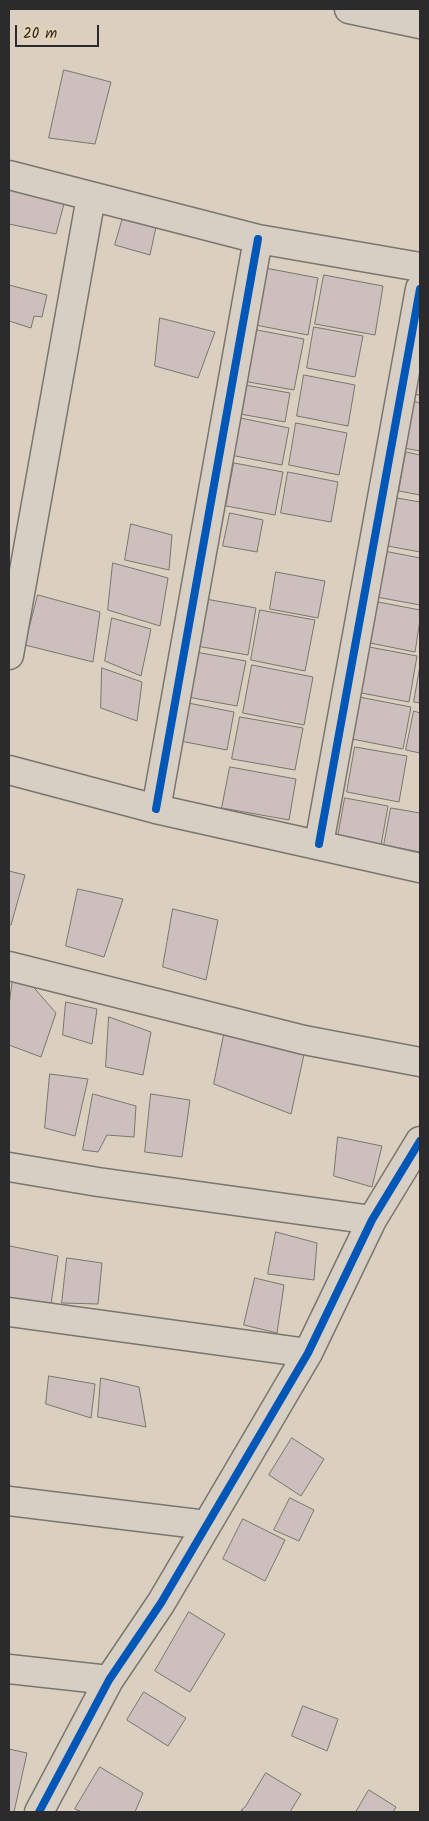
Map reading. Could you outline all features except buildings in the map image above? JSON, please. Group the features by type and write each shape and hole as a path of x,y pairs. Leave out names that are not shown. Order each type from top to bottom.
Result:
{"street":[{"path":"349,9 420,24"},
{"path":"9,176 258,239 420,267"},
{"path":"9,655 91,197"},
{"path":"156,809 258,239"},
{"path":"319,844 420,289"},
{"path":"9,770 156,809 420,868"},
{"path":"9,966 304,1040 420,1062"},
{"path":"39,1812 109,1680 161,1603 308,1353 372,1220 420,1141"},
{"path":"9,1167 98,1182 372,1220"},
{"path":"9,1312 308,1353"},
{"path":"9,1501 206,1525"},
{"path":"9,1669 109,1680"}],"cycle path":[{"path":"156,809 258,239"},
{"path":"319,844 420,289"},
{"path":"39,1812 109,1680 161,1603 308,1353 372,1220 420,1141"}]}
